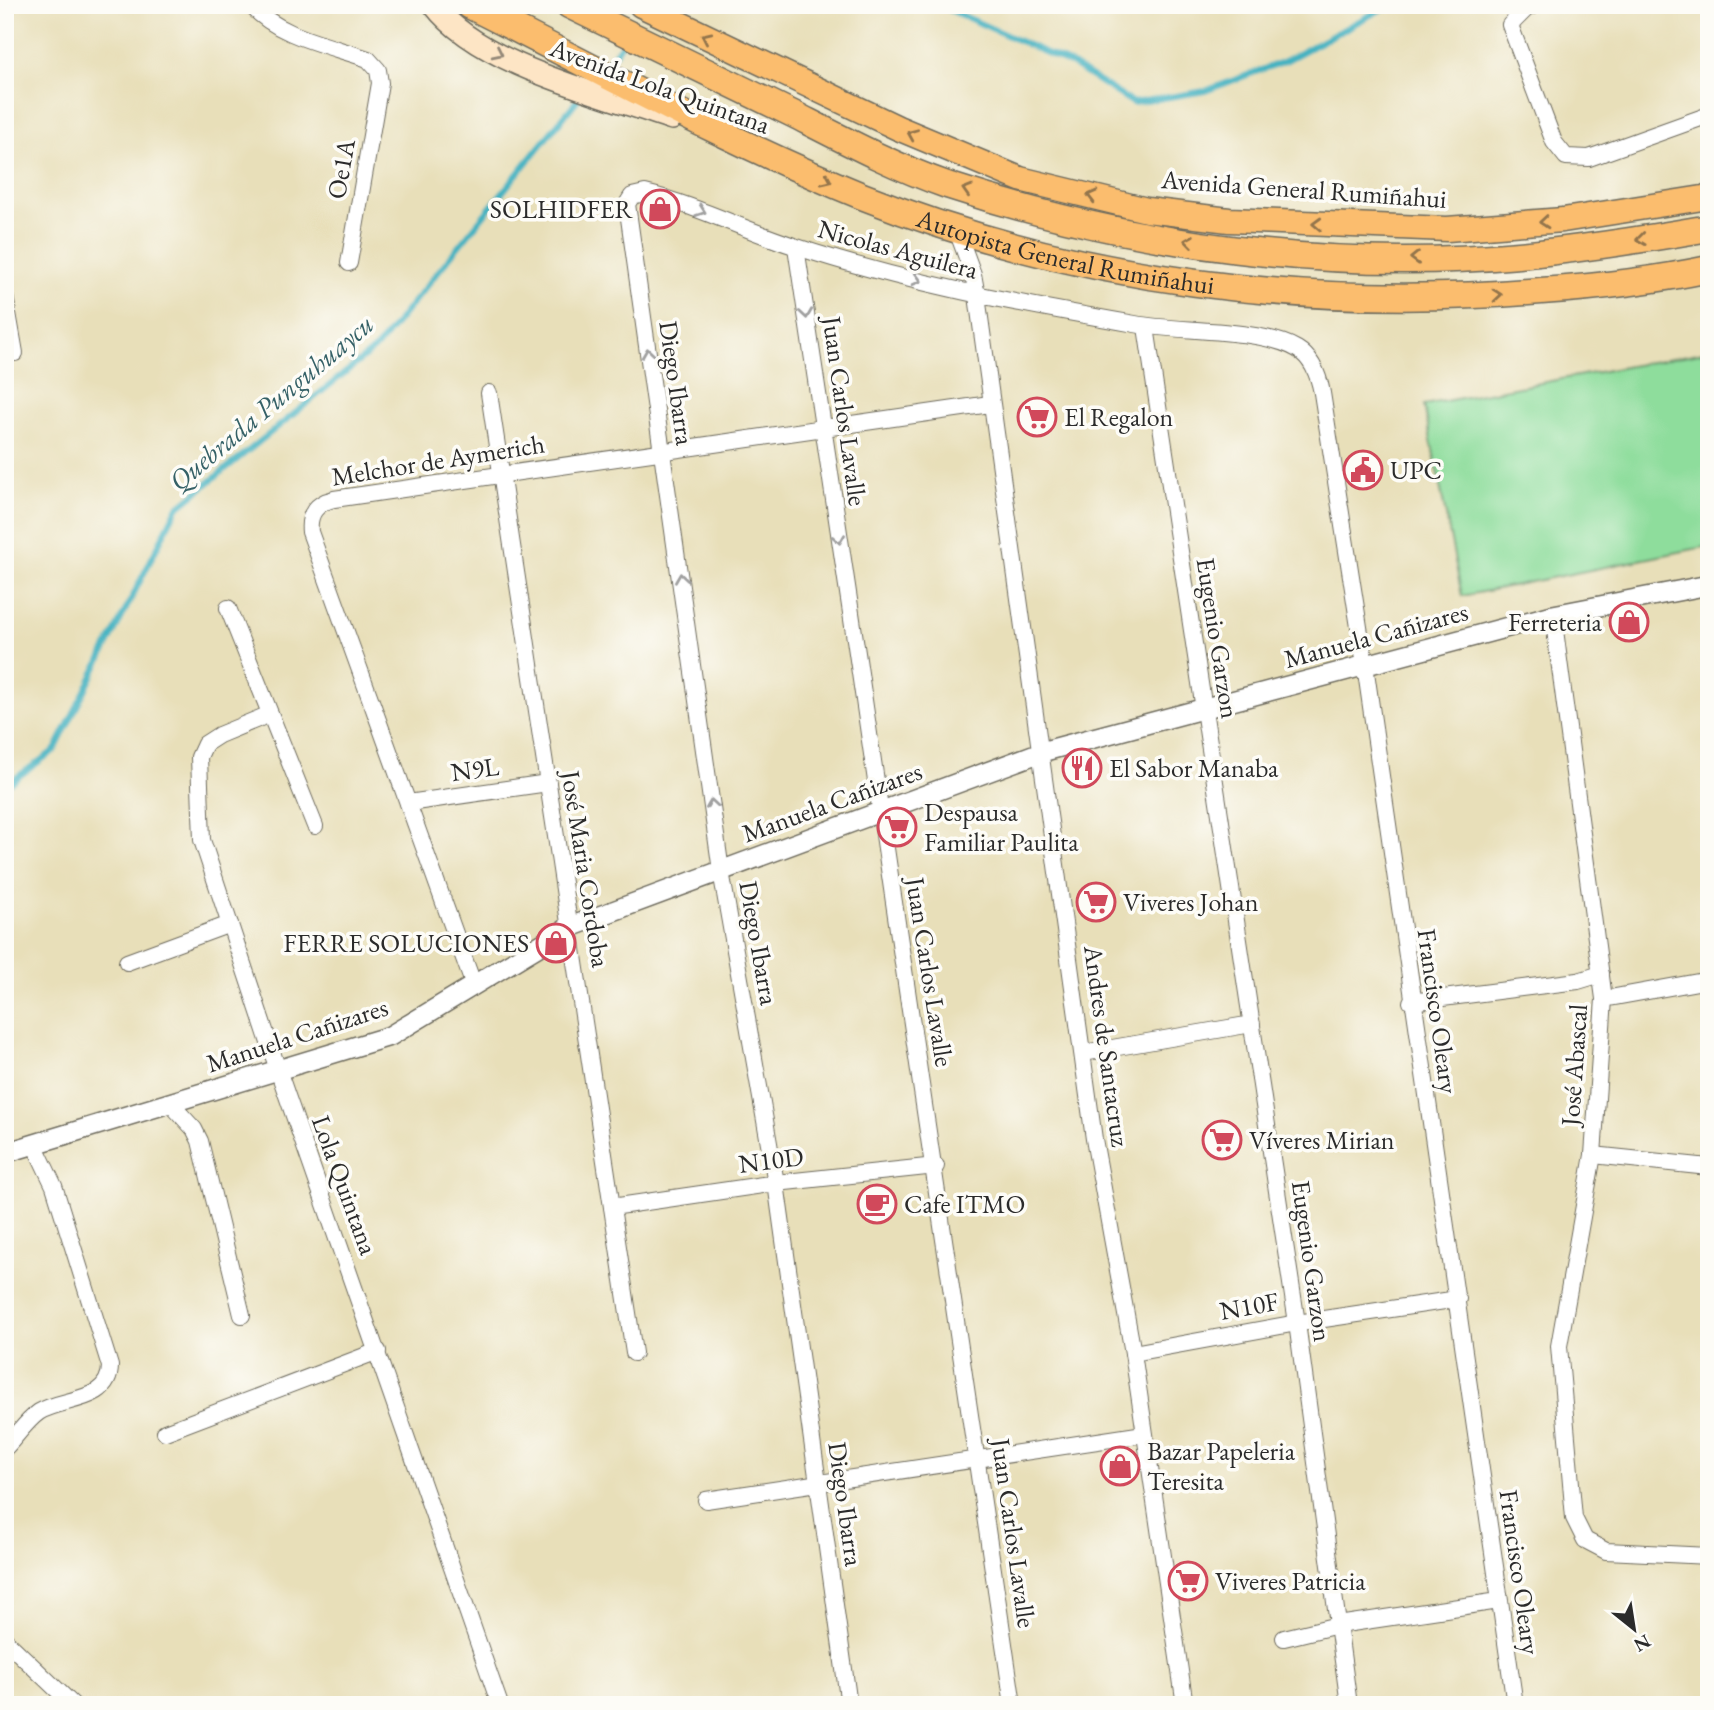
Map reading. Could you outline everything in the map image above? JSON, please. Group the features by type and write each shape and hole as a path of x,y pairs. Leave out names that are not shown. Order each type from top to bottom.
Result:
{"highway":[{"name":"Autopista General Rumiñahui","path":"469,5 698,121 863,196 1016,248 1083,263 1209,287 1345,296 1461,298 1646,283 1709,269"},
{"name":"Autopista General Rumiñahui","path":"569,5 842,138 945,184 1034,210 1143,235 1284,254 1350,259 1518,255 1709,228"}],"main road":[{"name":"Avenida General Rumiñahui","path":"648,9 898,128 1020,179 1147,210 1229,220 1447,229 1563,220 1709,197"},
{"name":"Avenida Lola Quintana","path":"438,10 489,50 549,77 788,162"}],"street":[{"name":"Oe1A","path":"251,5 263,19 279,28 368,59 378,70 380,83 349,263"},
{"path":"1534,5 1525,9 1510,25 1554,142 1566,157 1589,158 1709,115"},
{"name":"Nicolas Aguilera","path":"636,194 660,197 796,247 977,296 1146,327 1212,331 1281,342"},
{"name":"Diego Ibarra","path":"636,194 629,198 627,204 722,871 776,1183 849,1705"},
{"name":"Andres de Santacruz","path":"956,228 973,274 977,296 1094,1139 1133,1353 1185,1705"},
{"name":"Juan Carlos Lavalle","path":"796,247 879,812 936,1166 1013,1705"},
{"path":"5,296 15,353"},
{"name":"Eugenio Garzon","path":"1146,327 1297,1323 1349,1705"},
{"name":"Francisco Oleary","path":"1281,342 1307,358 1320,384 1365,665 1515,1705"},
{"name":"José Maria Cordoba","path":"489,393 634,1353"},
{"name":"Melchor de Aymerich","path":"474,986 313,540 310,519 317,506 324,501 501,474 663,453 990,404"},
{"name":"Manuela Cañizares","path":"5,1153 390,1036 570,926 1041,752 1553,615 1709,584"},
{"path":"228,608 315,827"},
{"name":"José Abascal","path":"1553,615 1604,999 1593,1155 1559,1346 1574,1518 1585,1540 1606,1551 1709,1556"},
{"name":"Lola Quintana","path":"270,714 219,735 205,744 199,757 202,840 278,1070 500,1705"},
{"name":"N9L","path":"408,803 548,783"},
{"path":"127,961 230,924"},
{"path":"1412,1002 1578,981 1601,974"},
{"path":"1604,999 1709,980"},
{"path":"1083,1053 1252,1024"},
{"path":"170,1103 194,1129 200,1141 242,1315"},
{"path":"5,1448 39,1412 102,1389 110,1375 54,1186 34,1144"},
{"path":"1593,1155 1709,1167"},
{"name":"N10D","path":"612,1207 776,1183 936,1166"},
{"name":"N10F","path":"1133,1353 1297,1323 1458,1299"},
{"path":"165,1432 378,1350"},
{"path":"706,1500 1144,1434"},
{"path":"1284,1638 1338,1625 1499,1601"},
{"path":"5,1640 73,1705"}],"green space":[{"path":"1709,351 1709,546 1462,596 1424,405"}],"waterway":[{"path":"939,5 1071,64 1133,103 1205,91 1285,61 1389,5"},
{"name":"Quebrada Punguhuaycu","path":"605,66 626,39"},
{"name":"Quebrada Punguhuaycu","path":"5,786 55,750 177,508 377,347 582,94"}],"place":[{"name":"SOLHIDFER","path":"660,209"},
{"name":"El Regalon","path":"1037,417"},
{"name":"UPC","path":"1363,470"},
{"name":"Ferreteria","path":"1629,622"},
{"name":"El Sabor Manaba","path":"1082,768"},
{"name":"Despausa Familiar Paulita","path":"897,827"},
{"name":"Viveres Johan","path":"1096,902"},
{"name":"FERRE SOLUCIONES","path":"556,943"},
{"name":"Víveres Mirian","path":"1222,1140"},
{"name":"Cafe ITMO","path":"877,1204"},
{"name":"Bazar Papeleria Teresita","path":"1120,1466"},
{"name":"Viveres Patricia","path":"1188,1581"}]}
